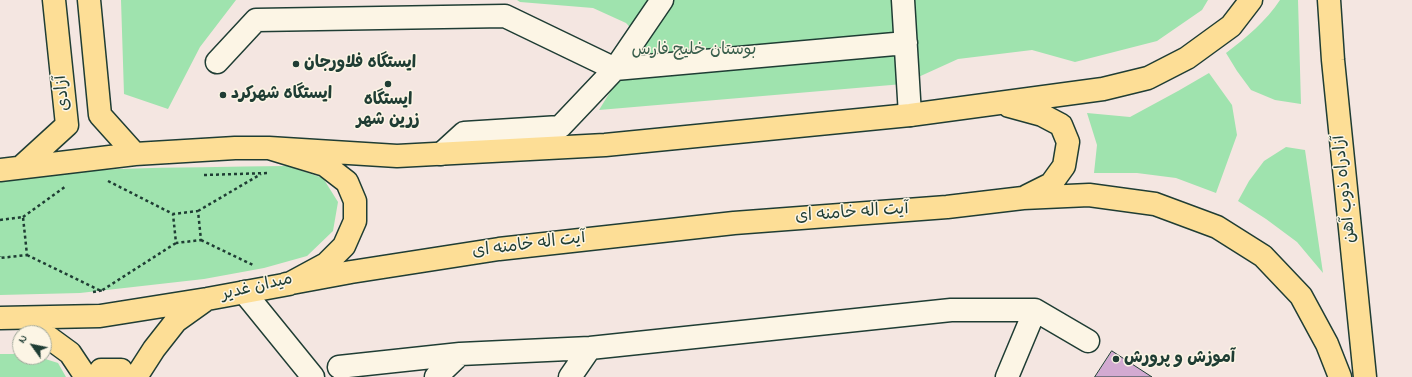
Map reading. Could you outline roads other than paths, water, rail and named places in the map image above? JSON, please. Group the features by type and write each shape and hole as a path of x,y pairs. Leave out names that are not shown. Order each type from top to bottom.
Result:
{"main road":[{"name":"آزادی","path":"21,167 67,125 54,0"},
{"name":"آزادی","path":"89,0 100,115 135,154"},
{"path":"269,148 397,156 605,145 910,115 1103,89 1148,78 1187,58 1231,26 1251,0"},
{"name":"آزادراه ذوب آهن","path":"1329,0 1333,60 1365,377"},
{"path":"1001,103 1042,115 1061,125 1068,142 1064,166 1050,184 1022,198"},
{"name":"میدان غدیر","path":"0,170 135,154 235,148 269,148 325,165 347,182 355,201 355,221 344,246 326,264 286,284 207,299 100,316 6,318"},
{"name":"آیت اله خامنه ای","path":"286,284 351,272 499,249 734,223 947,207 1022,198 1089,195 1155,204 1217,227 1263,256 1301,296 1327,344 1340,377"},
{"path":"136,377 154,349 176,321 207,299"},
{"path":"6,318 23,325"},
{"path":"52,340 70,353 86,377"},
{"path":"96,377 101,370 121,370 125,377"}],"street":[{"path":"441,154 464,133 560,127 615,69 662,0"},
{"path":"903,0 910,115"},
{"path":"217,62 256,20 505,16 615,69 906,43"},
{"path":"244,292 313,377"},
{"path":"339,367 460,354 590,348 951,310 1035,310 1088,341"},
{"path":"1007,377 1035,310"},
{"path":"570,377 590,348"},
{"path":"436,377 460,354"}],"place":[{"name":"ایستگاه فلاورجان","path":"296,64"},
{"name":"ایستگاه زرین شهر","path":"388,84"},
{"name":"ایستگاه شهرکرد","path":"223,95"},
{"name":"آموزش و پرورش","path":"1116,359"}],"park label":[{"name":"بوستان خلیج فارس","path":"694,51"}]}
